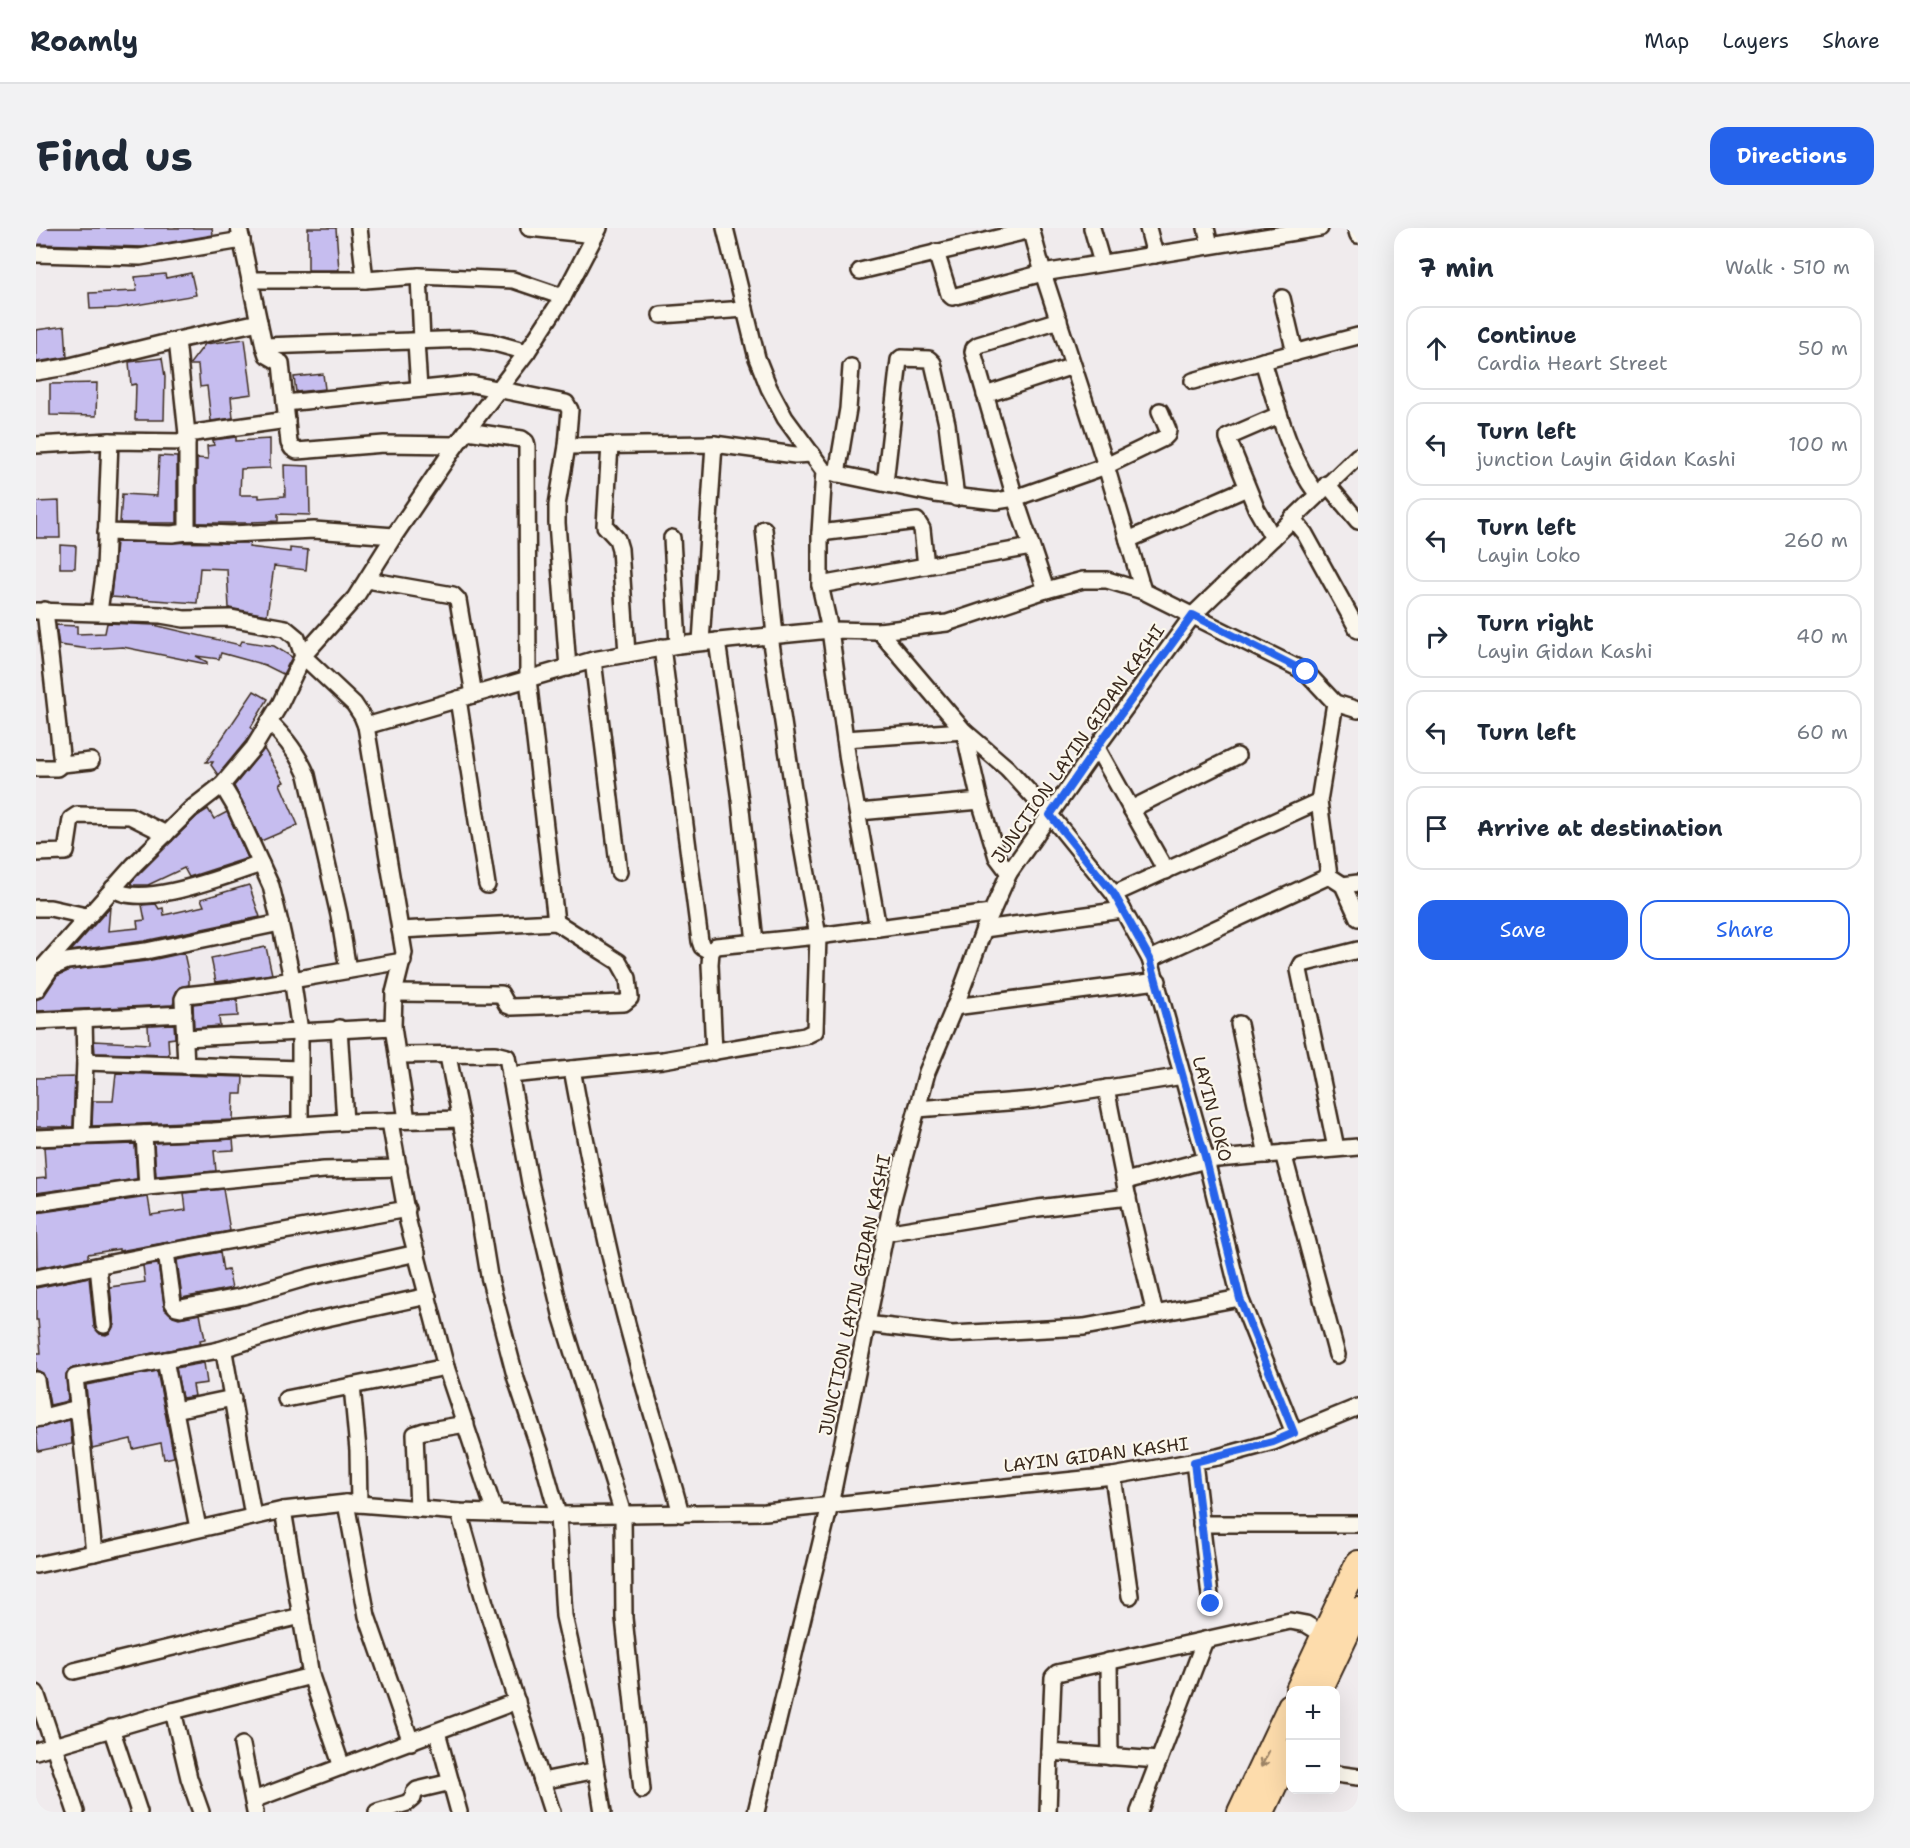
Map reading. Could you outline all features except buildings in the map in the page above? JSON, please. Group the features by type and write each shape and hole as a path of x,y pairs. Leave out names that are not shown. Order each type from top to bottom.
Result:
{"main road":[{"path":"1300,1686 1358,1563"},
{"path":"1322,1686 1358,1610"},
{"path":"1240,1812 1286,1714"},
{"path":"1262,1812 1286,1764"}],"street":[{"path":"359,228 365,279"},
{"path":"36,975 86,916 191,809 222,785 254,747 303,656 355,598 456,445 527,352 563,297 597,232 529,228"},
{"path":"725,228 757,358 769,388 785,418 812,454 831,472 956,498 996,501 1015,498 1106,466 1167,435 1168,430 1160,411"},
{"path":"1092,228 1102,263"},
{"path":"1148,228 1155,255"},
{"path":"1206,228 1210,245"},
{"path":"936,252 949,294 952,297 1043,273 1210,245 1263,232 1320,228"},
{"path":"1356,228 1358,235"},
{"path":"860,271 1031,229 1143,591"},
{"path":"36,254 140,257 241,234 264,346 267,355 281,363 289,443 292,448 297,451 384,444 456,445"},
{"path":"419,276 419,389"},
{"path":"250,280 419,276 513,280 563,297"},
{"path":"1282,298 1295,353"},
{"path":"660,315 745,309"},
{"path":"1046,590 1015,498 973,352 974,348 1059,320"},
{"path":"36,372 259,322"},
{"path":"1193,381 1358,336"},
{"path":"264,346 470,339 527,352"},
{"path":"177,340 186,438 187,532"},
{"path":"885,483 899,360 901,358 929,359 933,363 945,413 956,498"},
{"path":"1263,361 1279,415 1304,477 1322,489 1358,521"},
{"path":"985,394 1073,366"},
{"path":"851,367 848,409 831,472 820,533 820,585 830,630 845,739 878,928"},
{"path":"285,403 472,384 500,388 566,404 570,410 556,524 568,668"},
{"path":"1273,538 1247,488 1228,437 1279,415"},
{"path":"36,446 186,438 287,420"},
{"path":"466,431 522,439 526,442 528,679 556,922"},
{"path":"99,612 105,568 110,441"},
{"path":"567,446 714,444 795,455 812,454"},
{"path":"714,444 709,642 740,800 755,942"},
{"path":"610,445 605,526 617,539 620,549 627,654"},
{"name":"JUNCTION LAYIN GIDAN KASHI","path":"756,1812 830,1505 891,1206 927,1072 984,929 1010,873 1193,615 1358,456"},
{"path":"1128,540 1247,488"},
{"path":"1292,518 1305,534 1358,630"},
{"path":"820,533 917,521 922,529 926,566"},
{"path":"510,1075 663,1060 805,1036 815,1031 818,936 800,835 773,636 764,529"},
{"path":"106,532 231,534 314,530 394,536"},
{"path":"672,538 670,646 700,941 702,947 711,952"},
{"path":"820,585 1032,547"},
{"path":"367,580 453,594 458,600 474,695"},
{"path":"366,726 593,660 670,646 830,630 879,631 947,623 1083,580 1107,580 1143,591 1306,672 1335,703 1358,710"},
{"path":"62,764 41,611 161,615 184,619 230,618 285,628 297,638 303,656 354,704 366,726 404,953 393,993 393,1027 407,1120"},
{"name":"LAYIN LOKO","path":"879,631 963,731 1007,768 1050,815 1114,894 1150,959 1158,981 1206,1160 1240,1299 1294,1433"},
{"path":"593,660 619,872"},
{"path":"458,699 487,885"},
{"path":"1329,876 1319,801 1335,703"},
{"path":"269,722 300,758 307,775 339,915 348,970"},
{"path":"845,739 963,731 996,857 1010,873"},
{"path":"1097,748 1166,871"},
{"path":"1131,809 1237,756"},
{"path":"36,768 57,768 62,764 91,761"},
{"path":"222,785 234,805 271,886 280,923 300,1031 300,1125"},
{"path":"859,812 980,801"},
{"path":"1114,894 1319,801"},
{"path":"36,854 66,852 71,819 77,815 130,816 166,834"},
{"path":"113,888 118,893 139,896 177,891 261,864"},
{"path":"1150,959 1329,876 1350,884 1358,918"},
{"path":"36,908 50,908 86,916"},
{"path":"984,929 1124,910"},
{"path":"714,1052 711,952 716,946 818,936 992,913"},
{"path":"393,993 501,994 507,1005 512,1007 624,1004 628,1001 628,978 619,962 556,922 400,930"},
{"path":"36,990 51,968 67,961 146,951 280,923"},
{"path":"1336,1148 1299,970 1302,964 1358,950"},
{"path":"186,1066 183,999 185,995 233,990 292,978 403,961"},
{"path":"954,1007 1158,981"},
{"path":"36,1021 184,1014"},
{"path":"82,1136 84,1019"},
{"path":"1239,1024 1267,1155"},
{"path":"185,1038 339,1028 393,1027"},
{"path":"339,1028 345,1122"},
{"path":"397,1055 504,1055 507,1057 530,1183 562,1318 623,1515 624,1618 642,1790"},
{"path":"448,1056 492,1286 516,1379 542,1454 558,1515 564,1617 580,1682 603,1812"},
{"path":"85,1062 300,1069"},
{"path":"572,1069 595,1193 618,1289 681,1514"},
{"path":"917,1109 1033,1100 1183,1076"},
{"path":"1106,1088 1155,1314"},
{"path":"36,1138 345,1122 461,1119"},
{"path":"390,1122 409,1226 446,1367 495,1513"},
{"path":"144,1134 147,1187"},
{"path":"1125,1180 1206,1160 1336,1148 1357,1150"},
{"path":"1283,1153 1337,1355"},
{"path":"36,1203 147,1187 324,1170 399,1168"},
{"path":"885,1233 1038,1208 1128,1197"},
{"path":"36,1278 407,1209"},
{"path":"166,1252 173,1304 181,1308 244,1296 309,1277 417,1253"},
{"path":"98,1266 104,1325"},
{"path":"94,1553 75,1377 219,1350 313,1321 428,1296"},
{"path":"866,1324 952,1334 1084,1326 1240,1299"},
{"path":"219,1350 225,1355 254,1516"},
{"path":"165,1360 198,1528"},
{"path":"286,1399 446,1367"},
{"path":"36,1380 39,1418 78,1408"},
{"path":"352,1386 358,1450 353,1504 367,1616 411,1742"},
{"path":"175,1410 233,1398"},
{"name":"LAYIN GIDAN KASHI","path":"36,1565 283,1509 353,1504 459,1512 558,1515 765,1512 1113,1476 1194,1462 1273,1442 1358,1407"},
{"path":"418,1509 416,1434 466,1424"},
{"path":"1194,1462 1211,1604"},
{"path":"1113,1476 1130,1596"},
{"path":"283,1509 311,1676 342,1767"},
{"path":"459,1512 485,1602 552,1812"},
{"path":"1201,1524 1358,1524"},
{"path":"74,1671 301,1616"},
{"path":"1048,1812 1053,1677 1057,1673 1290,1621 1306,1624 1324,1635"},
{"path":"1139,1812 1205,1640"},
{"path":"1109,1661 1110,1756"},
{"path":"36,1751 173,1711 311,1676"},
{"path":"36,1693 76,1812"},
{"path":"242,1745 254,1806 342,1767 517,1701"},
{"path":"173,1711 189,1778 201,1812"},
{"path":"111,1728 139,1812"},
{"path":"437,1732 459,1812"},
{"path":"1050,1752 1159,1760"},
{"path":"542,1781 597,1770"},
{"path":"1340,1775 1358,1778"},
{"path":"377,1812 407,1803 417,1790 451,1782"}],"route":[{"path":"1211,1604 1194,1462 1218,1458 1273,1442 1294,1433 1240,1299 1206,1160 1158,981 1150,959 1114,894 1050,815 1193,615 1306,672"}]}
